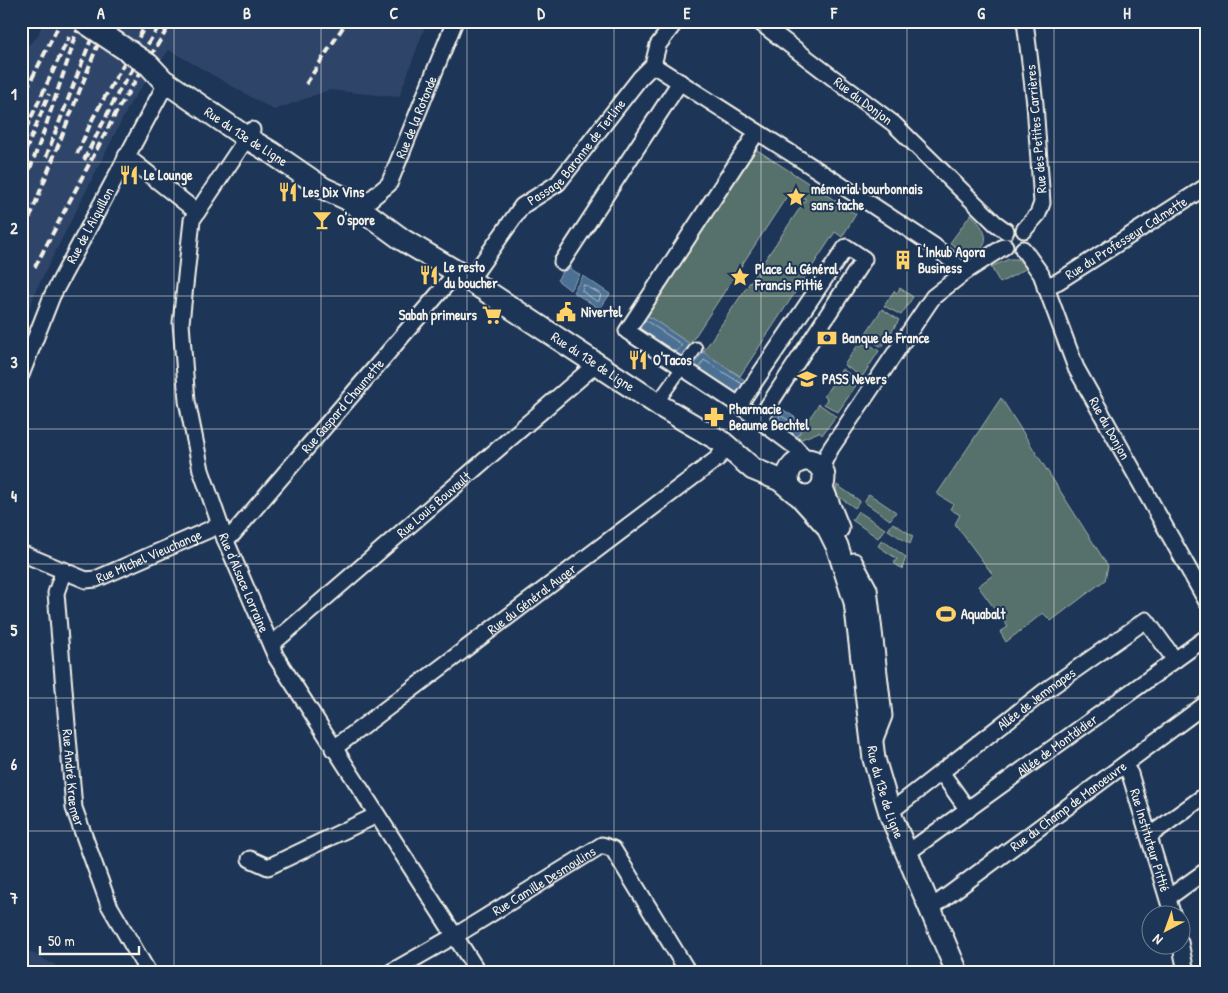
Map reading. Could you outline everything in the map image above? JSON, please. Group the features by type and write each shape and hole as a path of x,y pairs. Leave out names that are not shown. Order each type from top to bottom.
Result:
{"main road":[{"path":"83,21 156,73"},
{"name":"Rue du 13e de Ligne","path":"156,73 164,70 245,140 275,150 314,177 366,202 415,245 657,403 724,444 753,469 780,480 797,494 826,526 837,546 854,602 874,759 890,812 931,908 954,970"},
{"name":"Rue du 13e de Ligne","path":"275,150 323,188 347,199 403,240 415,245"},
{"name":"Rue du 13e de Ligne","path":"724,444 774,462 811,468 858,573 858,584 854,602"},
{"path":"811,468 812,495 797,494 788,480 789,472 811,468"}],"street":[{"name":"Rue de la Rotonde","path":"366,202 388,184 455,21"},
{"name":"Passage Baronne de Terline","path":"464,276 522,206 558,183 640,78 653,65 658,45 676,21"},
{"name":"Rue du Donjon","path":"758,21 894,124 995,223 1006,231"},
{"name":"Rue des Petites Carrières","path":"1024,230 1038,214 1042,203 1035,104 1025,21"},
{"path":"653,65 929,243 965,272"},
{"name":"Rue de l'Aiguillon","path":"21,375 52,296 163,89 156,73"},
{"path":"562,262 680,82"},
{"path":"757,132 627,331 739,404 794,446 811,468 831,448 933,297 965,272 1005,246"},
{"name":"Rue d'Alsace Lorraine","path":"245,140 192,220 181,323 187,401 201,470 222,532 276,657 333,749 478,972"},
{"path":"126,156 196,212"},
{"name":"Rue du Professeur Calmette","path":"1045,287 1059,281 1207,186"},
{"path":"1017,227 1024,230 1027,242 1023,249 1014,252 1005,246 1002,238 1006,231 1017,227"},
{"path":"739,404 846,247 864,259 759,420"},
{"name":"Rue du Donjon","path":"1023,249 1041,274 1076,368 1207,602"},
{"name":"Rue Gaspard Chaumette","path":"222,532 233,534 464,276"},
{"path":"657,403 696,348"},
{"name":"Rue Louis Bouvault","path":"271,645 587,372 594,362"},
{"name":"Rue du Général Auger","path":"333,749 718,458 724,444"},
{"name":"Rue Michel Vieuchange","path":"21,554 86,580 96,580 222,532"},
{"path":"854,561 869,589 884,716 872,745"},
{"name":"Rue André Kraemer","path":"64,570 56,593 74,808 109,905 148,972"},
{"name":"Allée de Jemmapes","path":"890,812 1045,691 1146,620 1175,660"},
{"name":"Allée de Montdidier","path":"907,853 1207,637"},
{"name":"Rue du Champ de Manoeuvre","path":"931,908 1207,703"},
{"name":"Rue Instituteur Pittié","path":"1124,765 1130,774 1170,906"},
{"path":"941,772 968,810"},
{"path":"1149,836 1207,794"},
{"path":"250,859 268,867 377,815"},
{"name":"Rue Camille Desmoulins","path":"391,972 602,845 614,849 688,972"},
{"path":"1168,898 1207,870"},
{"path":"1183,956 1186,972"}],"shaded area":[{"path":"44,21 427,21 399,97 329,90 274,110 169,50 131,102 37,288 21,330 21,51 37,37"},
{"path":"21,947 55,965 59,972 21,972"}],"green space":[{"name":"Place du Général Francis Pittié","path":"754,148 856,214 842,237 835,232 740,376 703,352 806,199 791,190 690,344 645,314"},
{"path":"971,214 984,231 985,242 977,252 969,256 950,243"},
{"path":"1009,259 1017,259 1027,268 1000,283 991,267"},
{"path":"900,288 913,297 901,315 884,306 894,291 897,293"},
{"path":"882,309 899,320 882,347 864,336"},
{"path":"865,341 879,351 862,377 844,365 858,345 861,347"},
{"path":"842,369 859,381 838,412 824,404 827,399 824,396"},
{"path":"1001,398 1108,566 1105,580 1051,621 1043,613 1006,642 1000,632 1008,627 978,586 993,575 955,524 960,515 950,509 953,504 937,494"},
{"path":"819,404 836,416 822,435 819,432 799,440 796,438"},
{"path":"837,485 860,501 855,508 835,494"},
{"path":"869,494 896,512 890,520 864,502"},
{"path":"858,511 885,529 878,538 852,520"},
{"path":"893,523 913,536 910,544 888,530"},
{"path":"882,540 906,557 902,569 894,563 897,559 878,546"}],"water":[{"path":"567,266 580,275 570,290 557,280"},
{"path":"583,276 610,294 600,309 573,292"},
{"path":"645,314 690,344 678,360 629,328"},
{"path":"703,352 752,385 741,402 691,369"},
{"path":"779,407 805,424 796,438 771,421"}],"railway":[{"path":"21,100 61,21"},
{"path":"72,44 81,21"},
{"path":"46,157 98,21"},
{"path":"21,240 107,21"},
{"path":"77,154 93,118 148,21"},
{"path":"84,160 118,93 162,21"},
{"path":"35,267 117,111 172,21"},
{"path":"306,84 347,21"},
{"path":"21,139 69,37"},
{"path":"21,192 75,39"},
{"path":"21,162 49,94"}],"place":[{"name":"Le Lounge","path":"129,175"},
{"name":"Les Dix Vins","path":"288,192"},
{"name":"mémorial bourbonnais sans tache","path":"796,197"},
{"name":"O'spore","path":"322,220"},
{"name":"L'Inkub Agora Business","path":"903,260"},
{"name":"Le resto du boucher","path":"429,275"},
{"name":"Place du Général Francis Pittié","path":"740,277"},
{"name":"Nivertel","path":"566,312"},
{"name":"Sabah primeurs","path":"492,315"},
{"name":"Banque de France","path":"827,338"},
{"name":"O'Tacos","path":"638,360"},
{"name":"PASS Nevers","path":"807,379"},
{"name":"Pharmacie Beaume Bechtel","path":"714,417"},
{"name":"Aquabalt","path":"946,614"}]}
